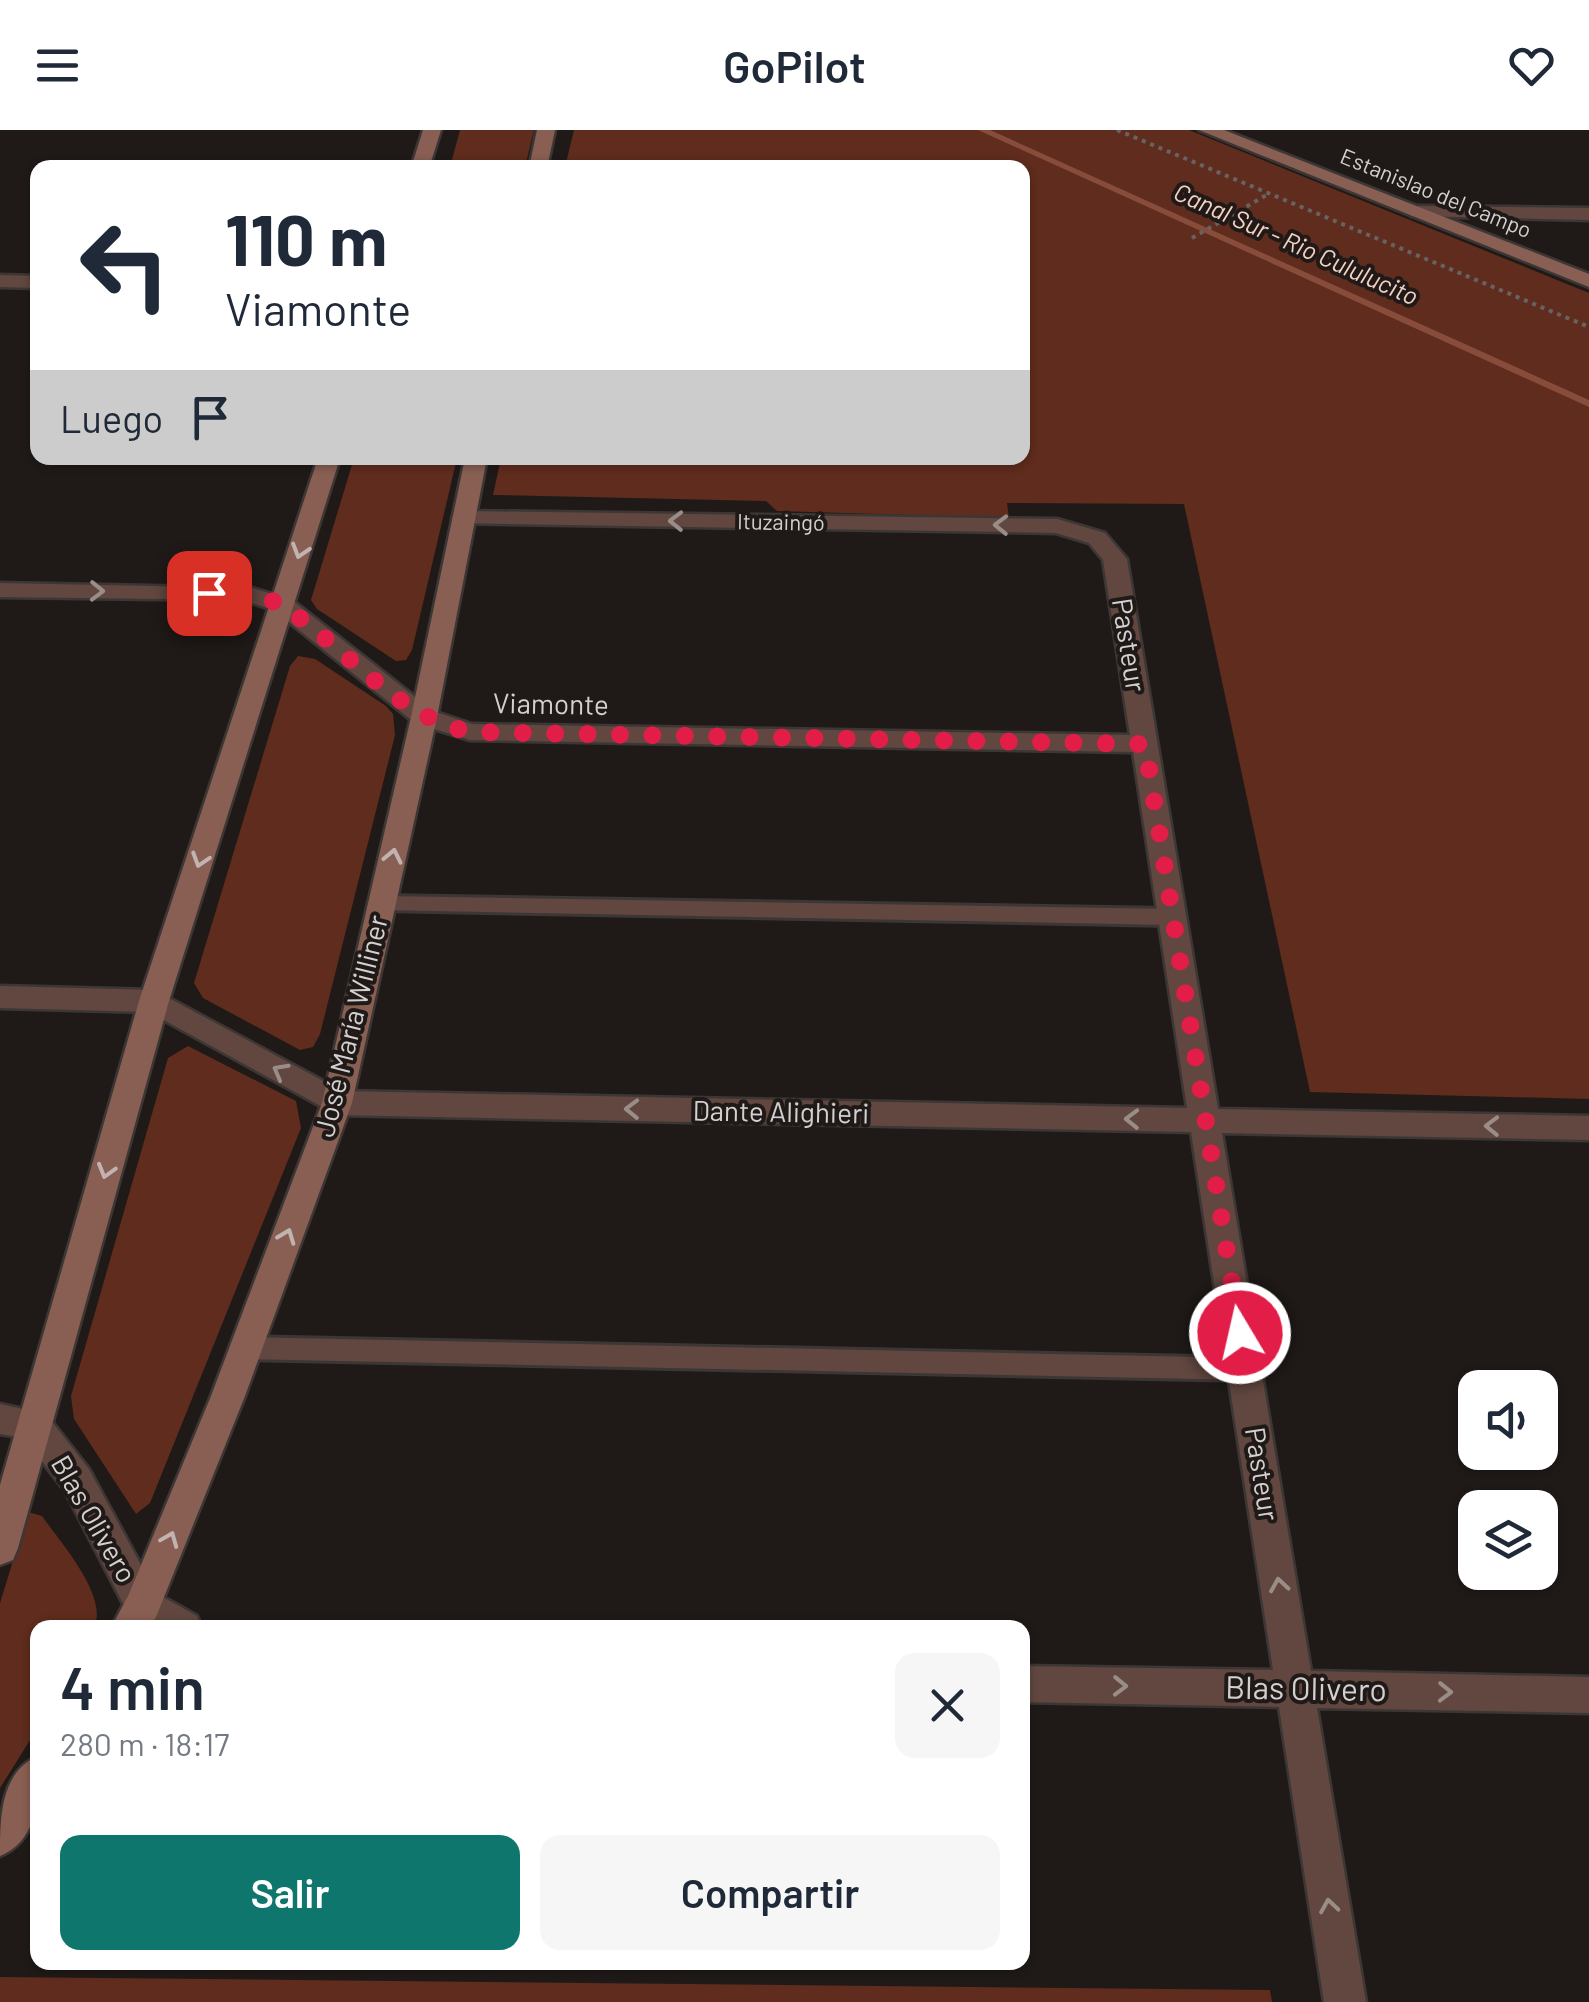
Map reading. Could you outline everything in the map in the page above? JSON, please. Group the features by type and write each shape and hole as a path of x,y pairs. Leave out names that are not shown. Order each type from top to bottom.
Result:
{"street":[{"path":"423,160 432,130"},
{"path":"540,160 546,130"},
{"name":"Estanislao del Campo","path":"1208,130 1238,136 1310,170 1589,281"},
{"path":"1418,212 1589,214"},
{"path":"0,281 30,282"},
{"path":"0,1548 17,1422 327,465"},
{"name":"José María Williner","path":"136,1616 246,1348 338,1104 424,717 474,465"},
{"name":"Ituzaingó","path":"463,518 1058,526 1097,538"},
{"name":"Pasteur","path":"1097,538 1115,559 1345,2002"},
{"name":"Viamonte","path":"0,590 244,593 282,605 424,717 470,732 1145,744"},
{"name":"Dante Alighieri","path":"0,997 154,1001 338,1104 1589,1128"},
{"name":"Blas Olivero","path":"17,1422 77,1480 136,1616"},
{"name":"Blas Olivero","path":"1030,1684 1589,1695"},
{"path":"0,1836 30,1788"}],"lane":[{"path":"382,903 1172,918"},
{"path":"246,1348 1246,1369"}],"path":[{"path":"1117,130 1589,327"},
{"path":"1192,238 1310,170"}],"shaded area":[{"path":"460,130 534,130 527,160 452,160"},
{"path":"574,130 1189,130 1589,293 1589,1099 1310,1092 1184,504 1007,503 1009,518 777,511 766,501 493,495 499,465 1030,465 1030,160 567,160"},
{"path":"352,465 455,465 412,650 406,660 396,661 317,609 311,600"},
{"path":"298,656 315,659 386,706 393,714 395,735 320,1034 313,1047 300,1050 203,998 194,983 290,666"},
{"path":"188,1046 296,1101 301,1128 150,1503 136,1514 74,1419 71,1396 168,1058"},
{"path":"28,1512 42,1516 70,1554 89,1585 97,1614 96,1620 30,1620 30,1740 0,1788 0,1603"},
{"path":"0,1977 1270,1990 1272,2002 0,2002"}],"waterway":[{"name":"Canal Sur - Rio Cululucito","path":"983,130 1589,404"}],"route":[{"path":"209,593 244,593 282,605 424,717 470,732 1145,744 1240,1333"}]}
